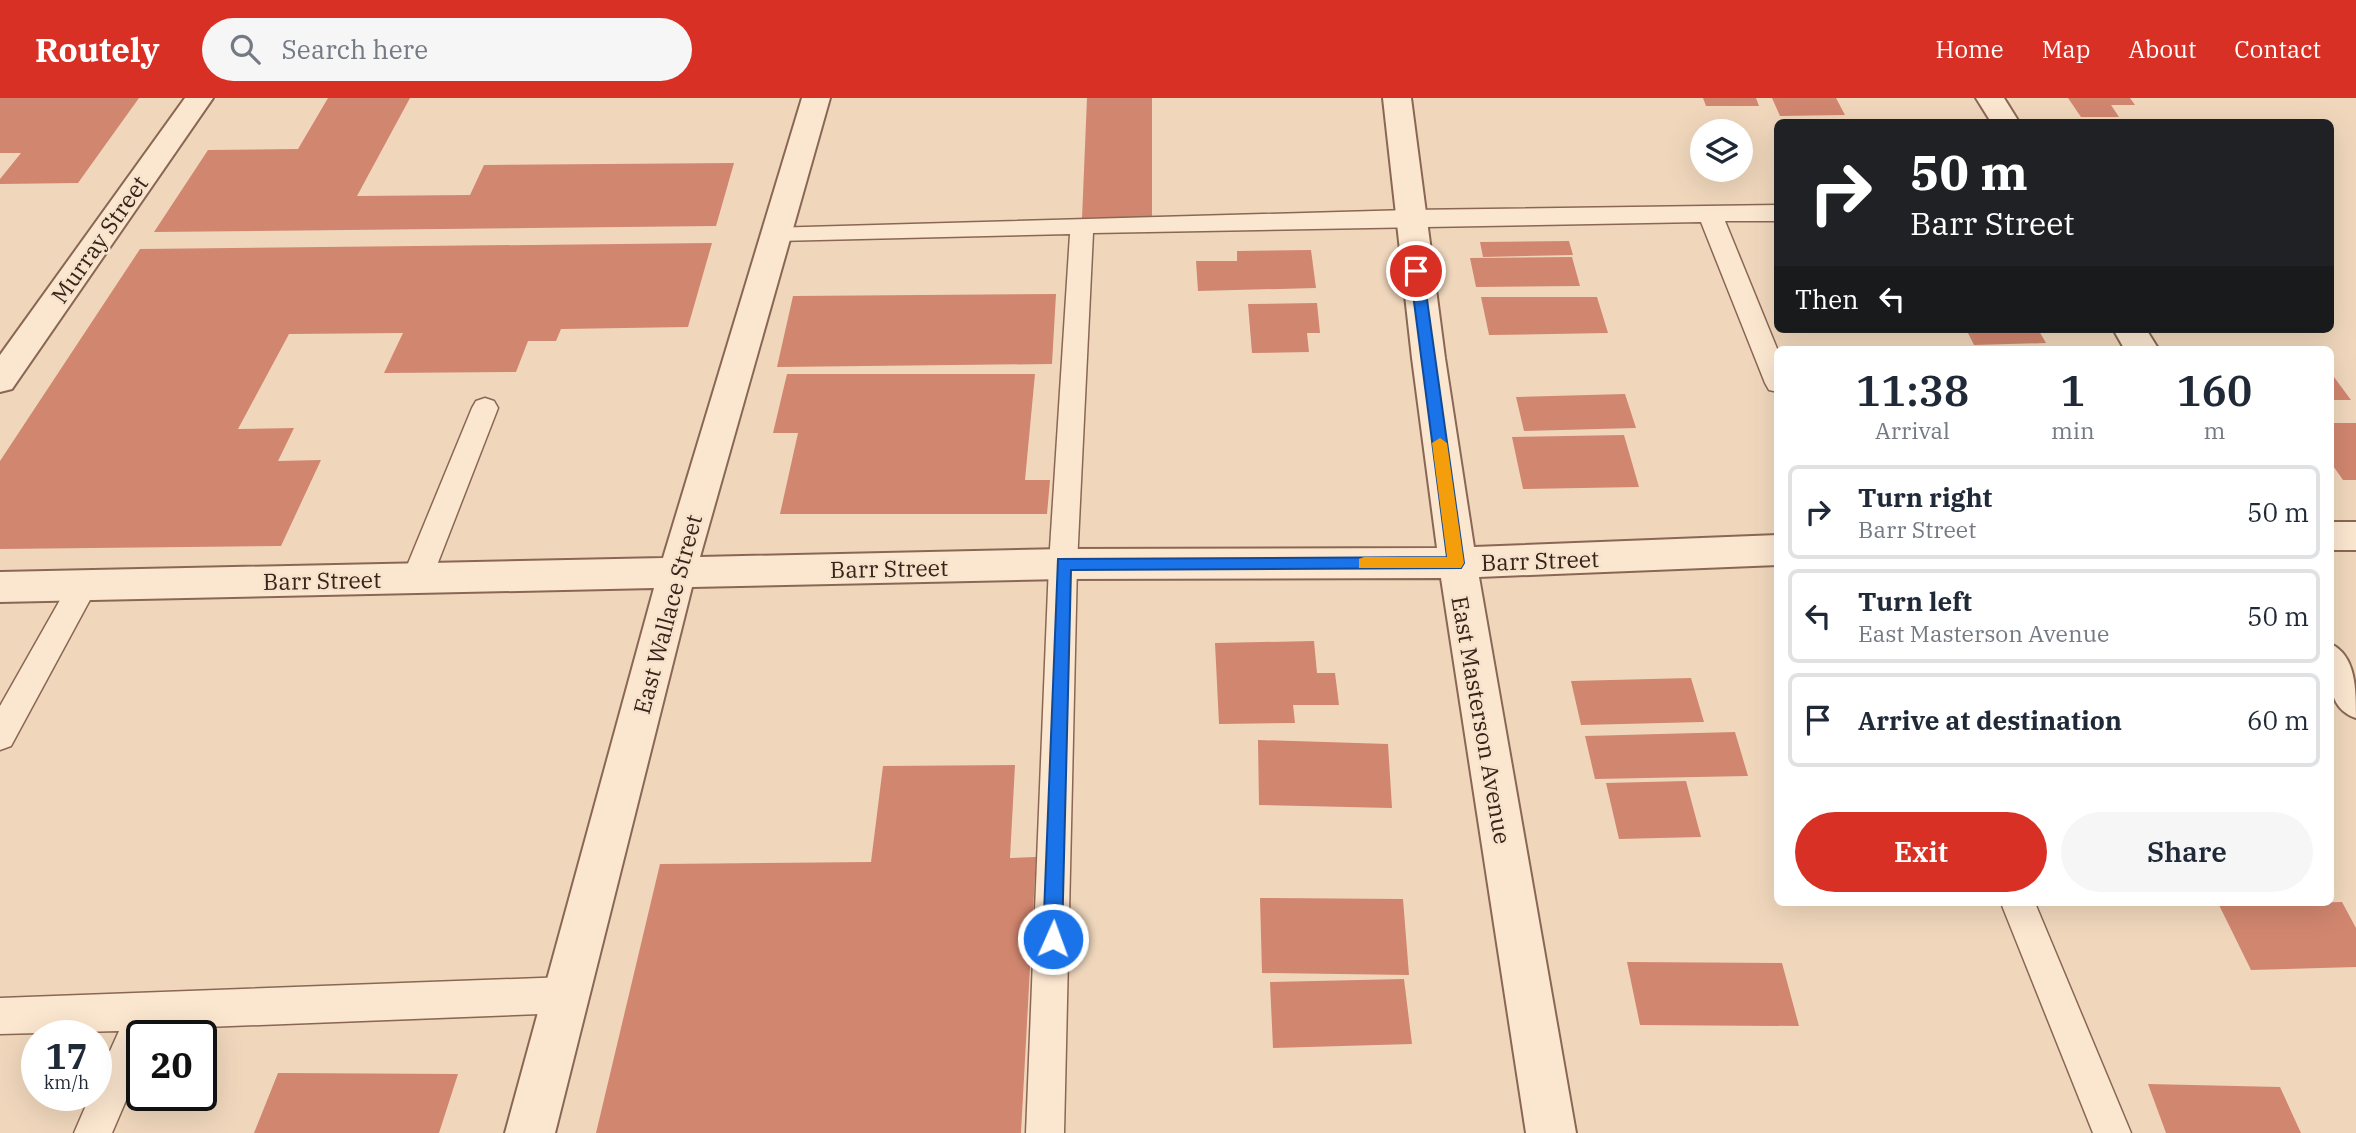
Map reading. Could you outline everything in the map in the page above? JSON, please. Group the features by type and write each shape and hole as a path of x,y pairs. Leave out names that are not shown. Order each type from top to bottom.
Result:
{"street":[{"name":"Murray Street","path":"0,380 199,98"},
{"name":"East Wallace Street","path":"530,1133 677,572 816,98"},
{"name":"East Masterson Avenue","path":"1397,98 1409,218 1456,563 1551,1133"},
{"path":"1990,98 2003,119"},
{"path":"2334,536 2356,536"},
{"name":"Barr Street","path":"0,587 1063,564 1456,563 1774,550"},
{"path":"2334,666 2356,701"}],"lane":[{"path":"776,233 1409,218 1774,213"},
{"path":"1710,214 1774,373"},
{"path":"1045,1133 1063,564 1082,226"},
{"path":"417,578 485,408"},
{"path":"0,736 83,585"},
{"path":"2019,906 2112,1133"},
{"path":"0,1016 566,995"},
{"path":"93,1133 145,1012"}],"building":[{"path":"0,98 139,98 78,183 0,184 0,179 21,153 0,153"},
{"path":"328,98 410,98 357,196 470,195 484,165 734,163 716,226 154,232 208,150 298,149"},
{"path":"1087,98 1152,98 1152,217 1082,218"},
{"path":"1703,98 1756,98 1759,106 1706,106"},
{"path":"1772,98 1836,98 1845,115 1780,116"},
{"path":"2068,98 2130,98 2135,105 2111,105 2119,117 2081,117"},
{"path":"1569,241 1573,255 1483,257 1480,242"},
{"path":"712,243 688,327 561,329 556,341 528,341 516,372 384,373 403,333 289,334 238,429 294,428 278,461 321,460 281,546 0,549 0,461 140,249"},
{"path":"1311,250 1316,288 1198,291 1196,261 1237,261 1237,251"},
{"path":"1572,257 1580,286 1476,287 1470,258"},
{"path":"1056,294 1052,364 777,367 793,296"},
{"path":"1481,297 1597,297 1608,333 1489,335"},
{"path":"1317,303 1320,333 1307,333 1309,352 1252,353 1248,304"},
{"path":"1968,333 2040,333 2046,343 1974,345"},
{"path":"787,374 1035,374 1025,480 1050,480 1047,514 780,514 798,433 773,433"},
{"path":"2334,377 2351,400 2334,400"},
{"path":"1625,394 1636,428 1524,431 1516,397"},
{"path":"2334,423 2356,423 2356,480 2343,480 2334,467"},
{"path":"1624,435 1639,487 1523,489 1512,437"},
{"path":"1314,641 1317,673 1335,673 1339,705 1293,705 1295,723 1219,724 1215,643"},
{"path":"1691,678 1704,722 1581,725 1571,681"},
{"path":"1735,732 1748,776 1595,779 1585,736"},
{"path":"1258,740 1388,744 1392,808 1259,805"},
{"path":"1015,765 1010,858 1036,857 1021,1133 596,1133 660,864 871,862 883,766"},
{"path":"1686,781 1701,837 1619,839 1606,783"},
{"path":"1260,898 1403,899 1409,975 1262,973"},
{"path":"2334,902 2342,902 2356,928 2356,967 2251,970 2219,906 2334,906"},
{"path":"1627,962 1782,963 1799,1026 1640,1025"},
{"path":"1404,979 1412,1044 1273,1048 1270,982"},
{"path":"278,1073 458,1074 439,1133 254,1133"},
{"path":"2148,1084 2280,1087 2301,1133 2166,1133"}],"slow traffic":[{"path":"1364,563 1456,563 1440,443"}],"route":[{"path":"1053,939 1063,564 1456,563 1416,271"}]}
